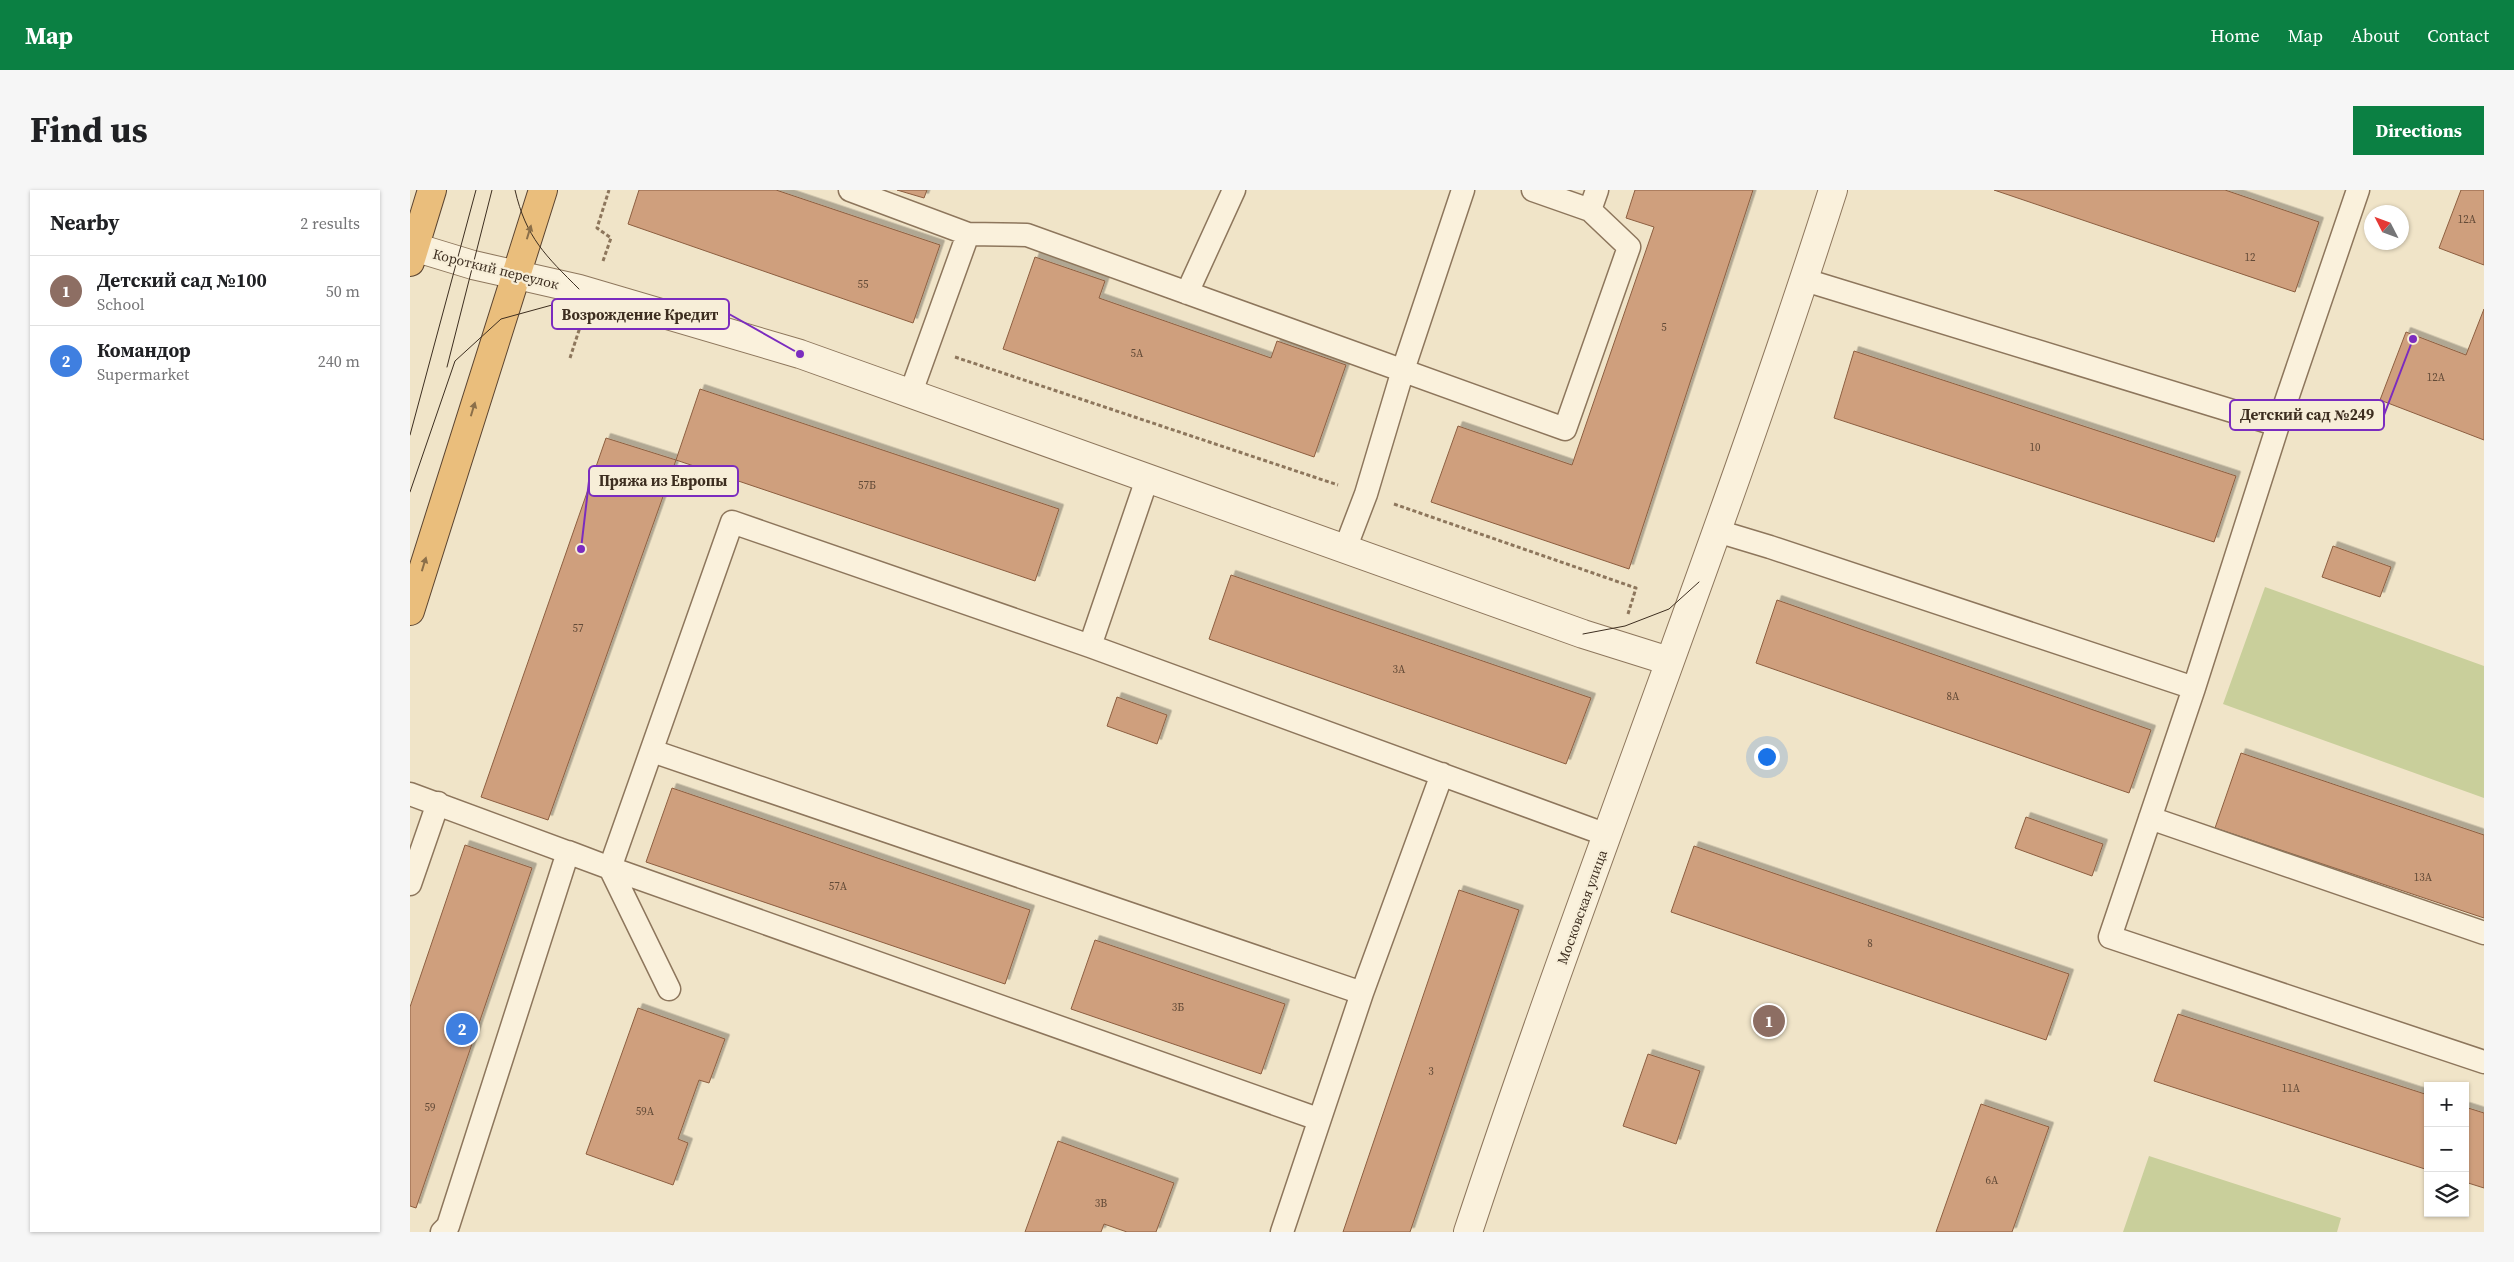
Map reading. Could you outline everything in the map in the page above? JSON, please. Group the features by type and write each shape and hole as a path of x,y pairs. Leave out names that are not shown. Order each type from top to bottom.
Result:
{"highway":[{"path":"412,255 432,190"},
{"path":"410,611 542,190"}],"street":[{"name":"Московская улица","path":"1468,1232 1512,1099 1717,531 1804,280 1833,190"},
{"name":"Короткий переулок","path":"412,255 579,289 800,354 910,395 1583,634 1669,661"}],"lane":[{"path":"850,190 968,234 1028,235 1566,429 1629,247 1594,200 1533,190"},
{"path":"1187,293 1234,190"},
{"path":"1345,549 1366,494 1403,370 1462,190"},
{"path":"2358,190 2278,425 2194,688 2110,937 2484,1062"},
{"path":"910,395 968,234"},
{"path":"1804,280 2278,425"},
{"path":"1090,646 1147,479"},
{"path":"669,989 610,868 732,522 1090,646 1607,835"},
{"path":"1717,531 2194,688"},
{"path":"652,751 1362,994"},
{"path":"1282,1232 1318,1119 1442,774"},
{"path":"410,794 610,868 1318,1119"},
{"path":"410,884 438,804"},
{"path":"2150,818 2484,933"},
{"path":"442,1232 448,1226 568,852"}],"path":[{"path":"609,190 597,228 611,238"},
{"path":"928,348 1366,494 1636,588"}],"green space":[{"path":"2265,587 2484,666 2484,798 2223,704"},
{"path":"2149,1156 2341,1218 2337,1232 2123,1232"}],"building":[{"path":"639,190 776,190 940,245 913,323 628,224"},
{"path":"897,190 927,190 924,198"},
{"path":"1635,190 1753,190 1629,569 1431,502 1458,426 1572,465 1654,227 1626,218"},
{"path":"1994,190 2225,190 2319,222 2295,292"},
{"path":"2461,190 2484,190 2484,265 2439,248"},
{"path":"1035,257 1105,281 1099,298 1271,358 1277,341 1346,365 1314,457 1003,349"},
{"path":"2484,309 2484,440 2380,400 2406,332 2466,355"},
{"path":"1854,351 2236,476 2214,542 1834,418"},
{"path":"700,389 1059,509 1035,581 676,460"},
{"path":"606,438 676,460 548,820 481,797"},
{"path":"2333,546 2391,567 2380,597 2322,577"},
{"path":"1231,575 1591,698 1566,764 1209,639"},
{"path":"1777,600 2151,730 2129,793 1756,663"},
{"path":"1117,697 1167,715 1157,744 1107,726"},
{"path":"2241,753 2484,835 2484,918 2215,828"},
{"path":"672,788 1030,910 1005,984 646,862"},
{"path":"2026,817 2103,844 2092,876 2015,848"},
{"path":"465,845 532,868 416,1208 410,1206 410,1007"},
{"path":"1694,846 2069,974 2046,1040 1671,912"},
{"path":"1459,890 1519,910 1410,1232 1343,1232"},
{"path":"1095,940 1285,1004 1261,1074 1071,1009"},
{"path":"638,1008 725,1039 709,1083 699,1080 678,1139 688,1143 673,1185 586,1154"},
{"path":"2178,1014 2424,1094 2424,1169 2154,1081"},
{"path":"1648,1054 1700,1071 1676,1144 1623,1126"},
{"path":"1981,1104 2049,1127 2012,1232 1936,1232"},
{"path":"2469,1108 2484,1113 2484,1188 2469,1183"},
{"path":"1058,1141 1174,1183 1156,1232 1127,1232 1104,1224 1101,1232 1025,1232"}],"tram line":[{"path":"410,435 476,190"},
{"path":"447,367 492,190"},
{"path":"515,190 531,234 547,256 579,289"},
{"path":"410,492 455,361 501,319 552,305 612,300"},
{"path":"1583,634 1625,626 1669,609 1699,582"}],"place":[{"name":"Детский сад №249","path":"2413,339"},
{"name":"Возрождение Кредит","path":"800,354"},
{"name":"Пряжа из Европы","path":"581,549"},
{"name":"Детский сад №100","path":"1769,1021"},
{"name":"Командор","path":"462,1029"}]}
